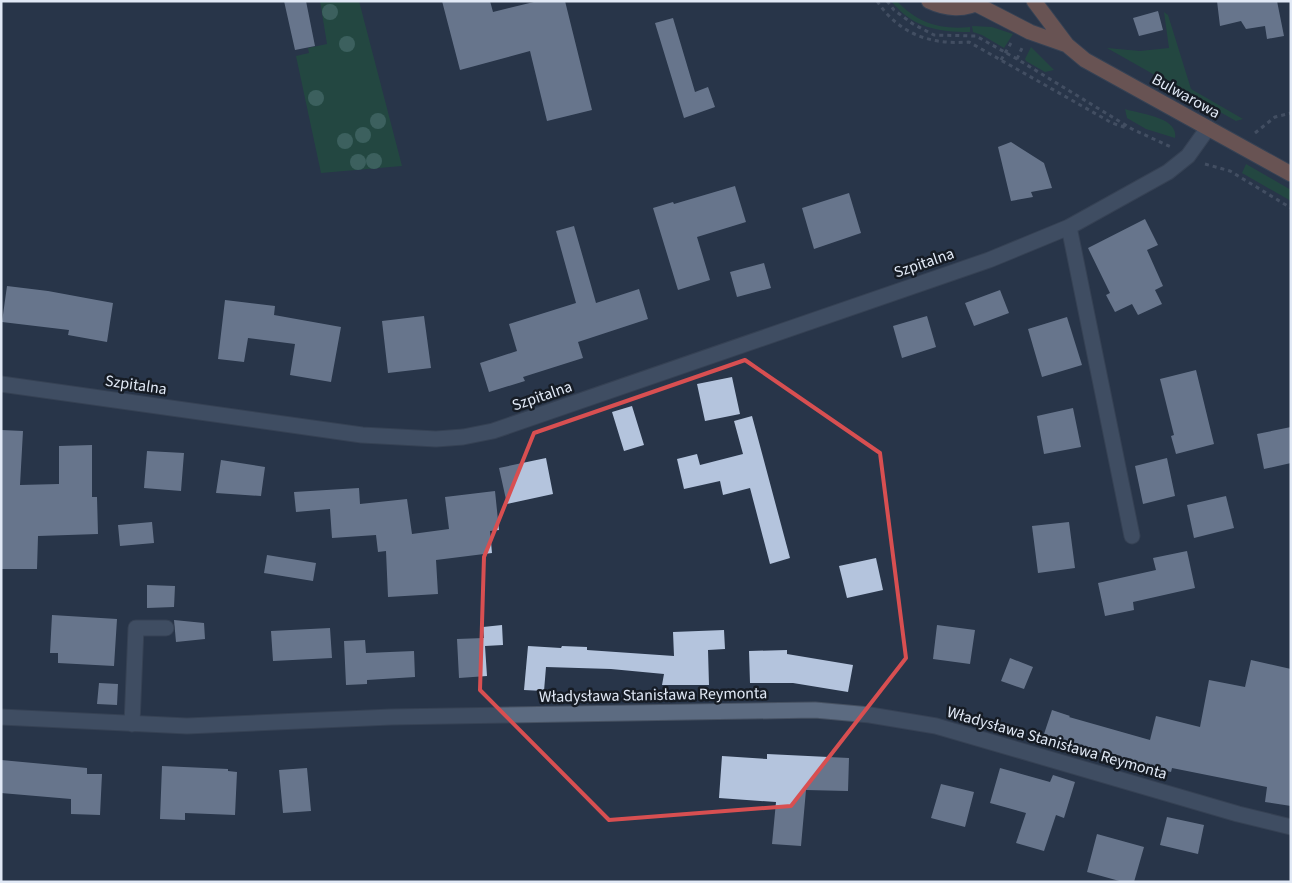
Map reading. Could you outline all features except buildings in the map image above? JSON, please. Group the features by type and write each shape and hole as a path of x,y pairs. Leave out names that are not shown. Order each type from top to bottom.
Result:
{"main road":[{"path":"929,1 941,6 959,8 979,3"},
{"name":"Bulwarowa","path":"1034,1 1067,45 1085,60 1291,174"},
{"name":"Bulwarowa","path":"979,3 1030,32 1067,45"}],"street":[{"name":"Szpitalna","path":"1,384 362,435 436,439 493,431 960,269 1069,227 1168,172 1188,156 1208,128"},
{"path":"1069,227 1132,536"},
{"path":"132,724 136,628 166,628"},
{"name":"Władysława Stanisława Reymonta","path":"1,717 187,726 391,717 815,710 870,715 936,726 1238,814 1291,827"}],"path":[{"path":"877,1 886,15 907,31 932,41 950,43 969,42 1112,124 1132,129 976,36 934,35 912,24 894,10 887,1"},
{"path":"1247,149 1256,133 1262,128 1276,117 1291,113"},
{"path":"1230,171 1291,208"}],"highlighted area":[{"path":"745,360 880,453 906,658 791,806 609,820 480,690 484,557 534,433"}],"green space":[{"path":"320,1 359,1 402,166 321,173 296,56 309,53 308,48 327,44"},
{"path":"891,1 897,1 921,20 939,26 970,27 970,32 947,31 927,27 908,17"},
{"path":"1164,12 1168,15 1191,89 1243,119 1236,121 1107,48 1140,51 1169,48"},
{"path":"972,26 992,27 1013,34 1004,48 973,32"},
{"path":"1031,47 1054,70 1045,72 1026,61 1025,59"},
{"path":"1125,109 1157,117 1165,121 1175,131 1175,138 1146,129 1127,118"},
{"path":"1246,164 1291,190 1291,201 1242,173"}]}
